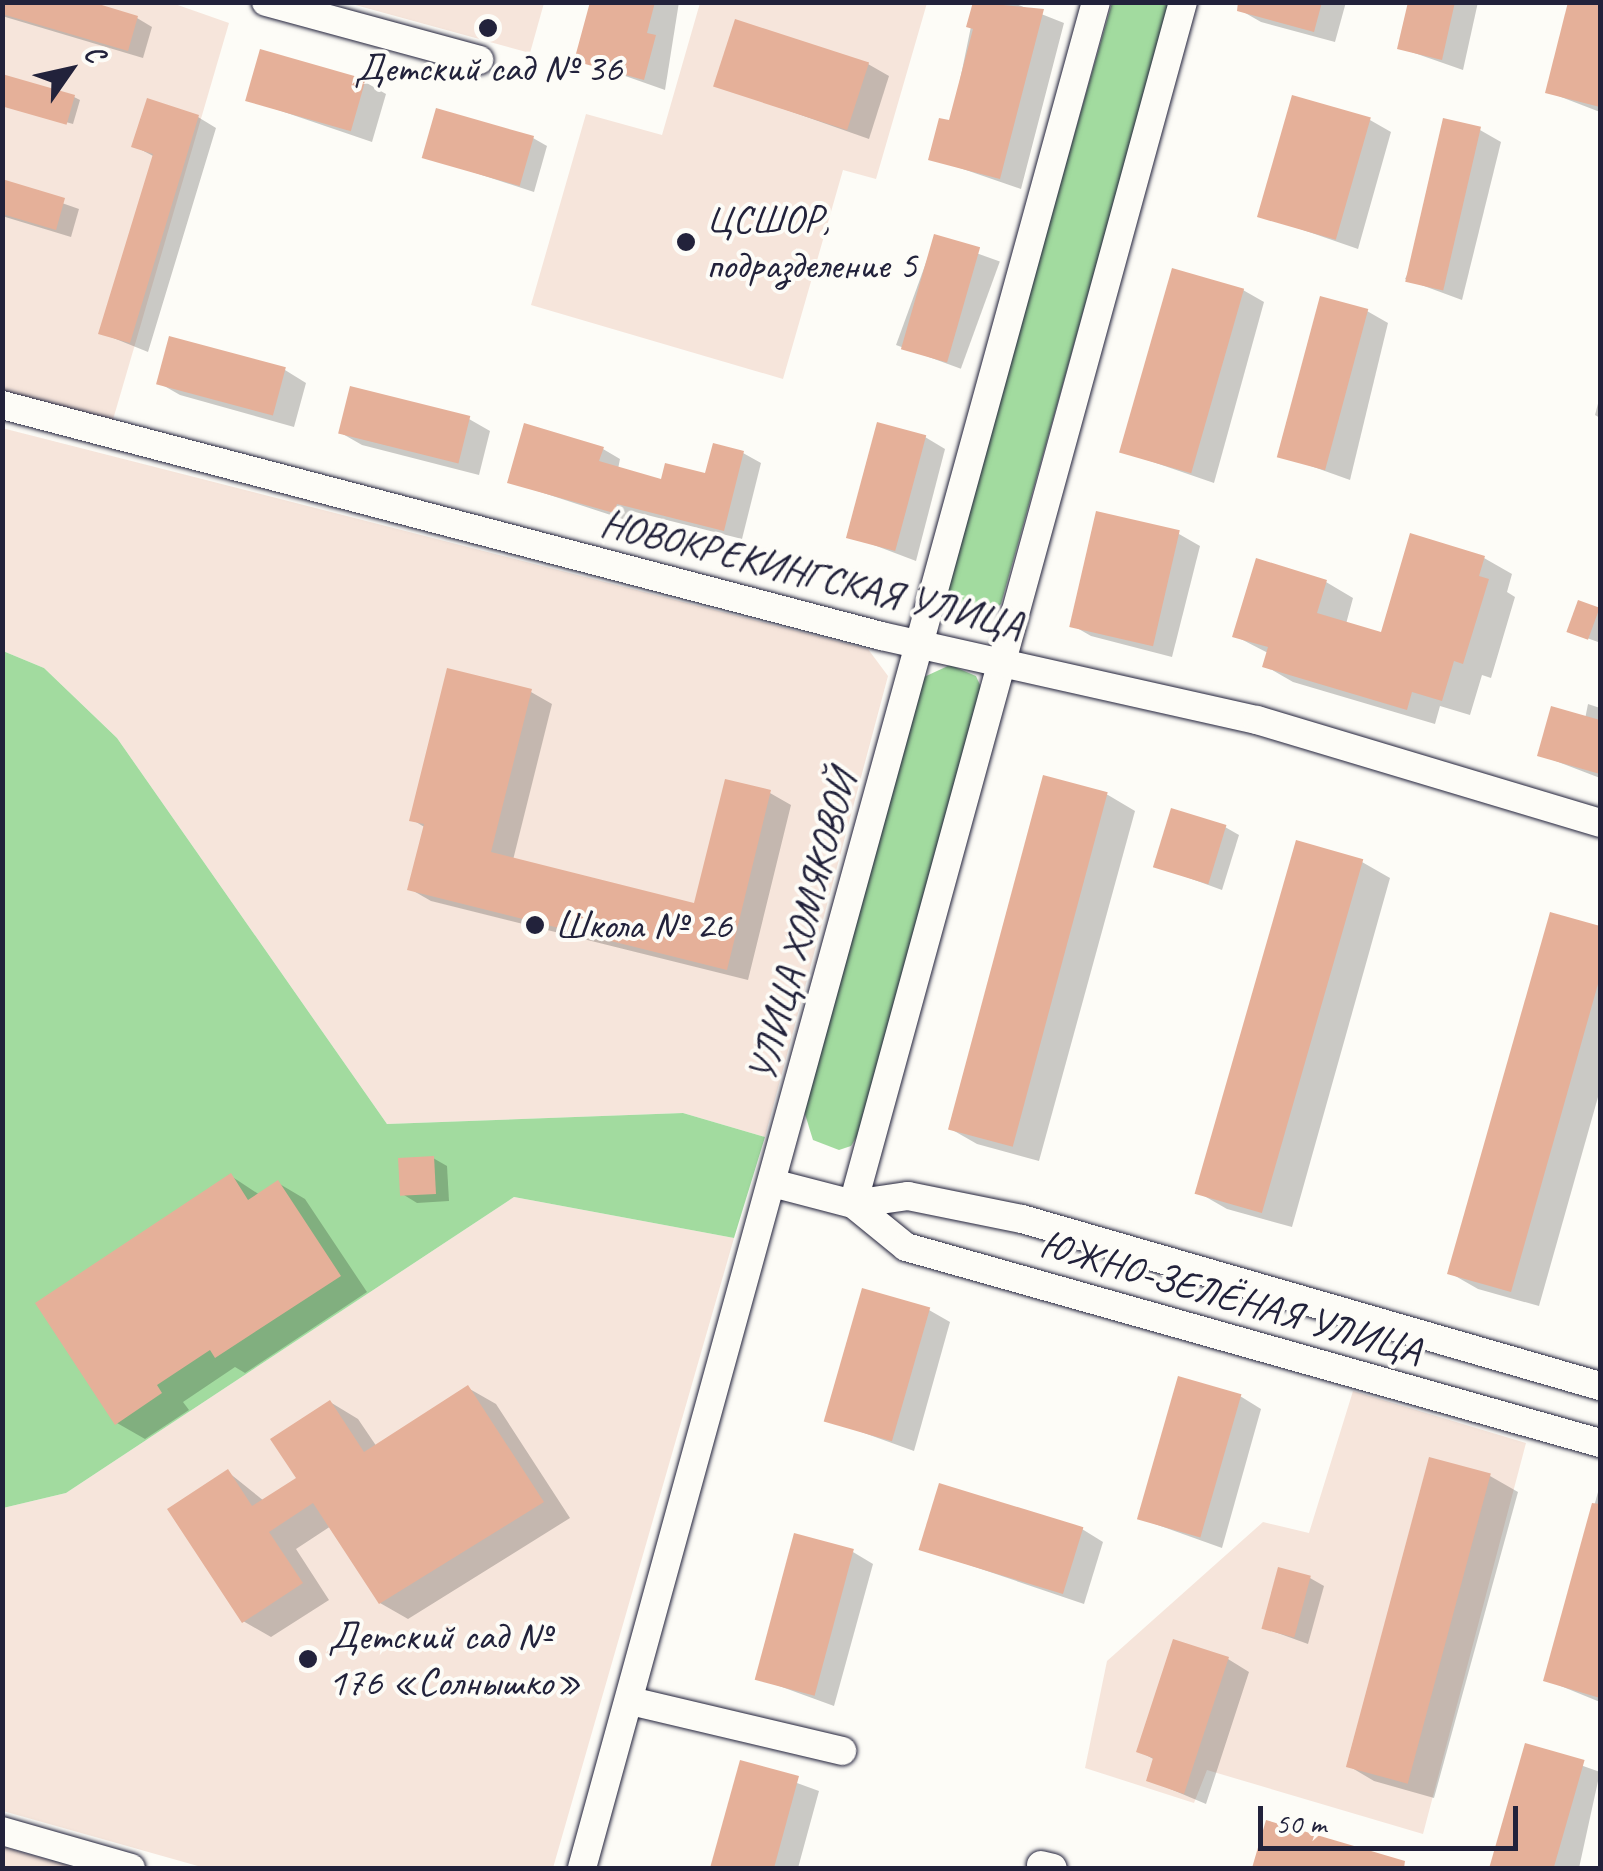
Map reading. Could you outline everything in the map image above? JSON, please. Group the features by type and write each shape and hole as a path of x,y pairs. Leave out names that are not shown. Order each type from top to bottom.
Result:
{"street":[{"path":"266,2 479,60"},
{"name":"УЛИЦА ХОМЯКОВОЙ","path":"582,1868 779,1170 916,644 1096,2"},
{"path":"853,1204 1182,2"},
{"name":"НОВОКРЕКИНГСКАЯ УЛИЦА","path":"2,405 916,644 1257,720 1600,823"},
{"name":"ЮЖНО-ЗЕЛЁНАЯ УЛИЦА","path":"779,1170 853,1204 906,1247 1600,1444"},
{"name":"ЮЖНО-ЗЕЛЁНАЯ УЛИЦА","path":"853,1204 908,1196 1022,1219 1600,1386"},
{"path":"631,1701 842,1752"},
{"path":"2,1831 131,1868"}],"shaded area":[{"path":"2,3 172,3 229,23 112,423 3,392"},
{"name":"Детский сад № 36","path":"348,3 544,3 530,53"},
{"name":"ЦСШОР, подразделение 5","path":"700,3 927,3 876,179 843,170 783,379 531,305 586,114 662,135"},
{"name":"Школа № 26","path":"2,428 868,649 888,676 765,1137 683,1113 387,1124 117,738 44,668 3,651"},
{"name":"Детский сад № 176 «Солнышко»","path":"514,1197 734,1238 553,1868 205,1868 3,1811 3,1508 66,1493"},
{"path":"1353,1391 1526,1443 1423,1834 1207,1770 1194,1803 1085,1768 1107,1661 1263,1522 1309,1533"},
{"path":"3,1847 77,1868 3,1868"}],"green space":[{"path":"1112,3 1170,3 1001,604 991,614 953,603 945,586"},
{"path":"3,651 44,668 117,738 387,1124 683,1113 765,1137 734,1238 514,1197 66,1493 3,1508"},
{"path":"950,665 976,676 984,694 859,1133 851,1146 839,1150 813,1140 804,1111 924,677"}],"building":[{"path":"2,2 92,2 138,16 128,51 2,14"},
{"path":"590,2 655,2 647,33 656,35 644,80 574,61"},
{"path":"973,2 1044,9 1000,179 928,160 939,118 949,120 973,29 966,27"},
{"path":"1238,2 1322,2 1314,32 1237,11"},
{"path":"1408,2 1455,2 1442,60 1397,49"},
{"path":"1568,2 1600,2 1600,107 1545,93"},
{"path":"735,19 869,63 847,130 713,87"},
{"path":"260,49 366,79 351,131 245,101"},
{"path":"2,74 75,95 67,125 2,106"},
{"path":"1292,95 1371,118 1336,240 1257,217"},
{"path":"147,98 199,115 130,343 98,334 153,154 131,147"},
{"path":"436,108 534,136 520,186 422,158"},
{"path":"1443,118 1481,127 1443,290 1405,282"},
{"path":"2,179 65,198 56,230 2,214"},
{"path":"934,234 980,247 947,363 901,349"},
{"path":"1172,268 1244,289 1191,473 1119,453"},
{"path":"1320,296 1368,309 1325,470 1277,457"},
{"path":"169,336 286,367 273,416 156,384"},
{"path":"350,386 470,416 458,464 338,434"},
{"path":"877,422 926,435 895,551 846,538"},
{"path":"524,423 604,447 599,461 661,479 665,463 705,473 713,443 744,451 724,531 617,504 614,513 507,483"},
{"path":"1096,511 1180,530 1153,646 1069,627"},
{"path":"1410,533 1485,556 1479,576 1489,579 1463,664 1454,661 1442,701 1412,692 1407,710 1262,667 1268,647 1232,637 1256,558 1327,580 1317,613 1381,632"},
{"path":"1578,600 1600,608 1588,640 1566,632"},
{"path":"447,668 532,689 491,852 694,903 725,779 771,790 727,970 407,890 424,824 409,821"},
{"path":"1551,706 1600,720 1600,774 1537,756"},
{"path":"1043,775 1108,792 1013,1147 948,1129"},
{"path":"1171,808 1226,825 1208,884 1153,867"},
{"path":"1296,840 1363,859 1262,1213 1195,1194"},
{"path":"1550,912 1600,926 1600,977 1511,1292 1447,1274"},
{"path":"434,1156 436,1194 400,1196 398,1158"},
{"path":"231,1173 248,1200 278,1180 341,1276 215,1358 210,1350 157,1385 162,1393 115,1425 35,1303"},
{"path":"862,1288 930,1308 892,1441 824,1422"},
{"path":"1178,1376 1241,1394 1200,1537 1137,1519"},
{"path":"468,1385 544,1502 379,1604 313,1503 269,1532 303,1583 242,1623 167,1509 228,1469 252,1506 296,1478 270,1439 330,1400 364,1452"},
{"path":"1429,1457 1491,1474 1408,1784 1346,1767"},
{"path":"939,1483 1083,1527 1063,1594 919,1550"},
{"path":"1592,1503 1600,1504 1600,1698 1543,1681"},
{"path":"794,1533 854,1549 815,1696 755,1680"},
{"path":"1278,1567 1311,1576 1294,1638 1261,1629"},
{"path":"1173,1639 1229,1657 1184,1794 1146,1781 1153,1758 1136,1752"},
{"path":"1525,1743 1585,1760 1554,1868 1489,1868"},
{"path":"740,1760 799,1776 774,1868 710,1868"},
{"path":"1266,1820 1405,1861 1404,1868 1252,1868"}],"place":[{"name":"Детский сад № 36","path":"488,28"},
{"name":"ЦСШОР, подразделение 5","path":"686,242"},
{"name":"Школа № 26","path":"535,925"},
{"name":"Детский сад № 176 «Солнышко»","path":"308,1659"}]}
